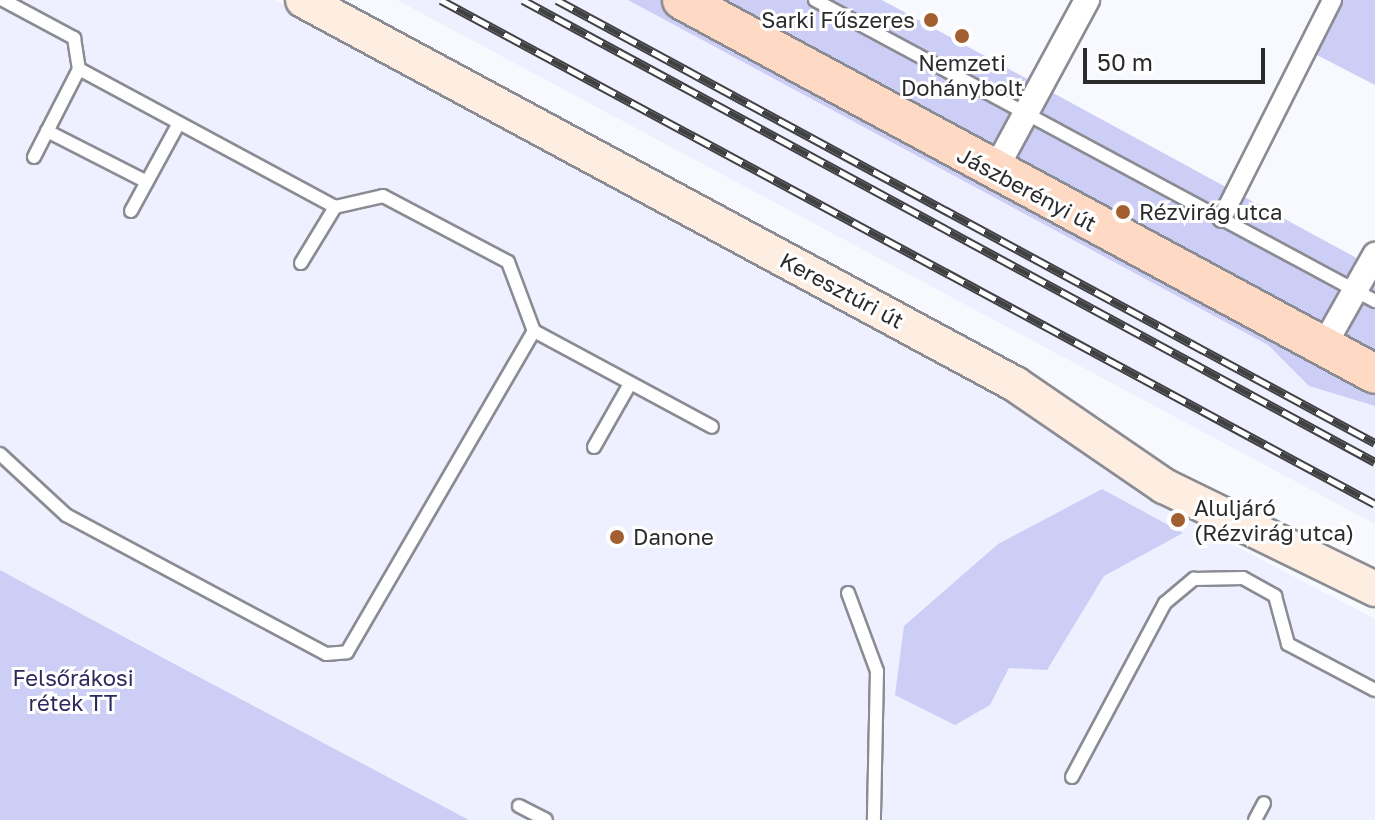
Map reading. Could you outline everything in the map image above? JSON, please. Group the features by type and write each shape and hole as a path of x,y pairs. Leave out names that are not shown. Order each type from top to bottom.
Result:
{"main road":[{"name":"Keresztúri út","path":"303,0 1015,384 1164,486 1375,589"},
{"name":"Jászberényi út","path":"682,0 994,172 1375,374"}],"street":[{"path":"994,172 1087,0"},
{"path":"1222,218 1332,0"},
{"path":"1323,347 1365,295 1375,255"}],"lane":[{"path":"3,0 74,38 79,69 34,157"},
{"path":"815,0 1365,295"},
{"path":"79,69 335,207 383,196 508,262 534,331 712,427"},
{"path":"131,211 179,123"},
{"path":"47,131 147,182"},
{"path":"301,263 335,207"},
{"path":"0,454 66,515 326,654 347,652 534,331"},
{"path":"594,447 630,384"},
{"path":"1072,777 1165,603 1194,579 1243,578 1275,596 1288,644 1375,690"},
{"path":"848,593 877,671 875,817 890,820"},
{"path":"1255,820 1264,803"},
{"path":"519,806 546,820"}],"shaded area":[{"path":"0,0 274,0 1023,405 1216,536 1375,619 1375,820 469,820 0,570"},
{"path":"397,0 628,0 1268,345 1309,386 1375,406 1375,524"}],"green space":[{"path":"628,0 882,0 1375,268 1375,406 1309,386 1268,345"},
{"path":"1339,0 1375,0 1375,85 1313,53"},
{"path":"1102,489 1183,533 1104,576 1047,670 1009,668 990,705 955,725 895,695 904,626 998,544"},
{"name":"Felsőrákosi rétek TT","path":"0,570 171,662 469,820 0,820"}],"railway":[{"path":"441,0 1375,504"},
{"path":"523,0 1375,462"},
{"path":"557,0 1375,443"}],"place":[{"name":"Sarki Fűszeres","path":"931,20"},
{"name":"Nemzeti Dohánybolt","path":"962,36"},
{"name":"Rézvirág utca","path":"1123,212"},
{"name":"Aluljáró (Rézvirág utca)","path":"1178,520"},
{"name":"Danone","path":"617,537"}]}
